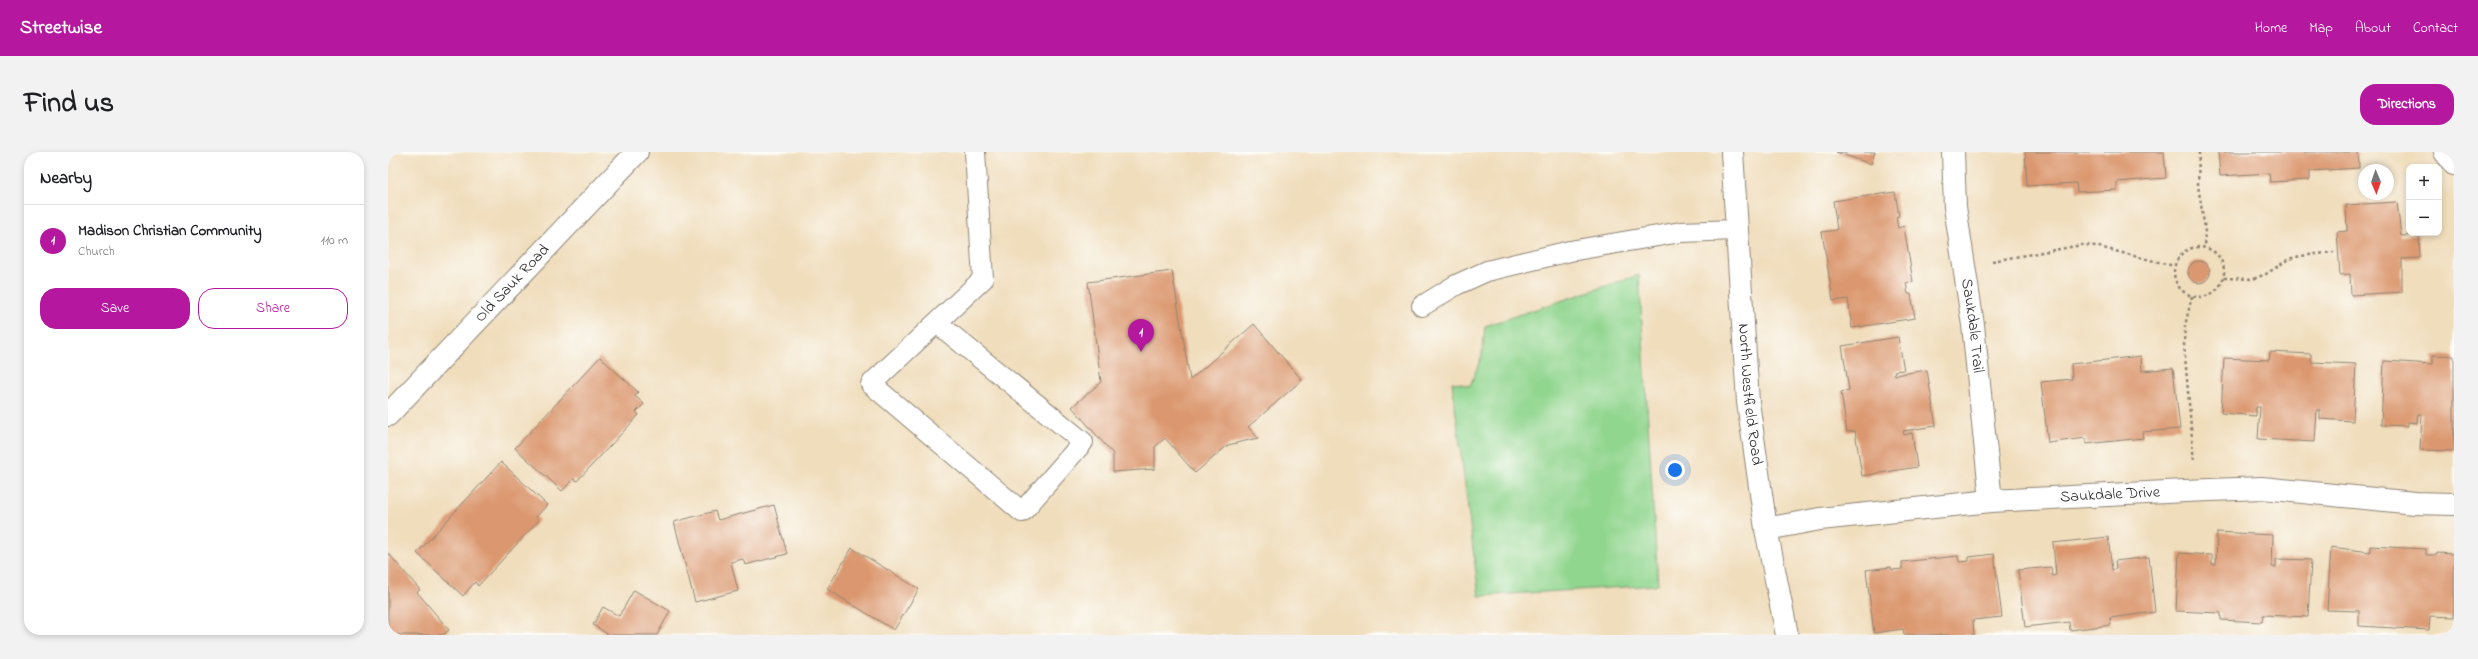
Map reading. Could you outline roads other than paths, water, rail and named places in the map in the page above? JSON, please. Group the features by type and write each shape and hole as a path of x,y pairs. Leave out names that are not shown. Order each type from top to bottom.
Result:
{"street":[{"name":"Old Sauk Road","path":"388,415 637,152"},
{"name":"North Westfield Road","path":"1732,152 1748,402 1766,528 1787,635"},
{"name":"Saukdale Trail","path":"1953,152 1955,207 1973,325 1991,501"},
{"path":"2445,152 2454,164"},
{"name":"Saukdale Drive","path":"1766,528 1820,519 1991,501 2262,488 2415,503 2454,504"}],"lane":[{"path":"937,323 1083,442 1022,512 871,384 983,279 975,152"},
{"path":"1422,306 1456,284 1487,271 1570,251 1681,232 1736,230"}],"place":[{"name":"Madison Christian Community","path":"1141,352"}]}
